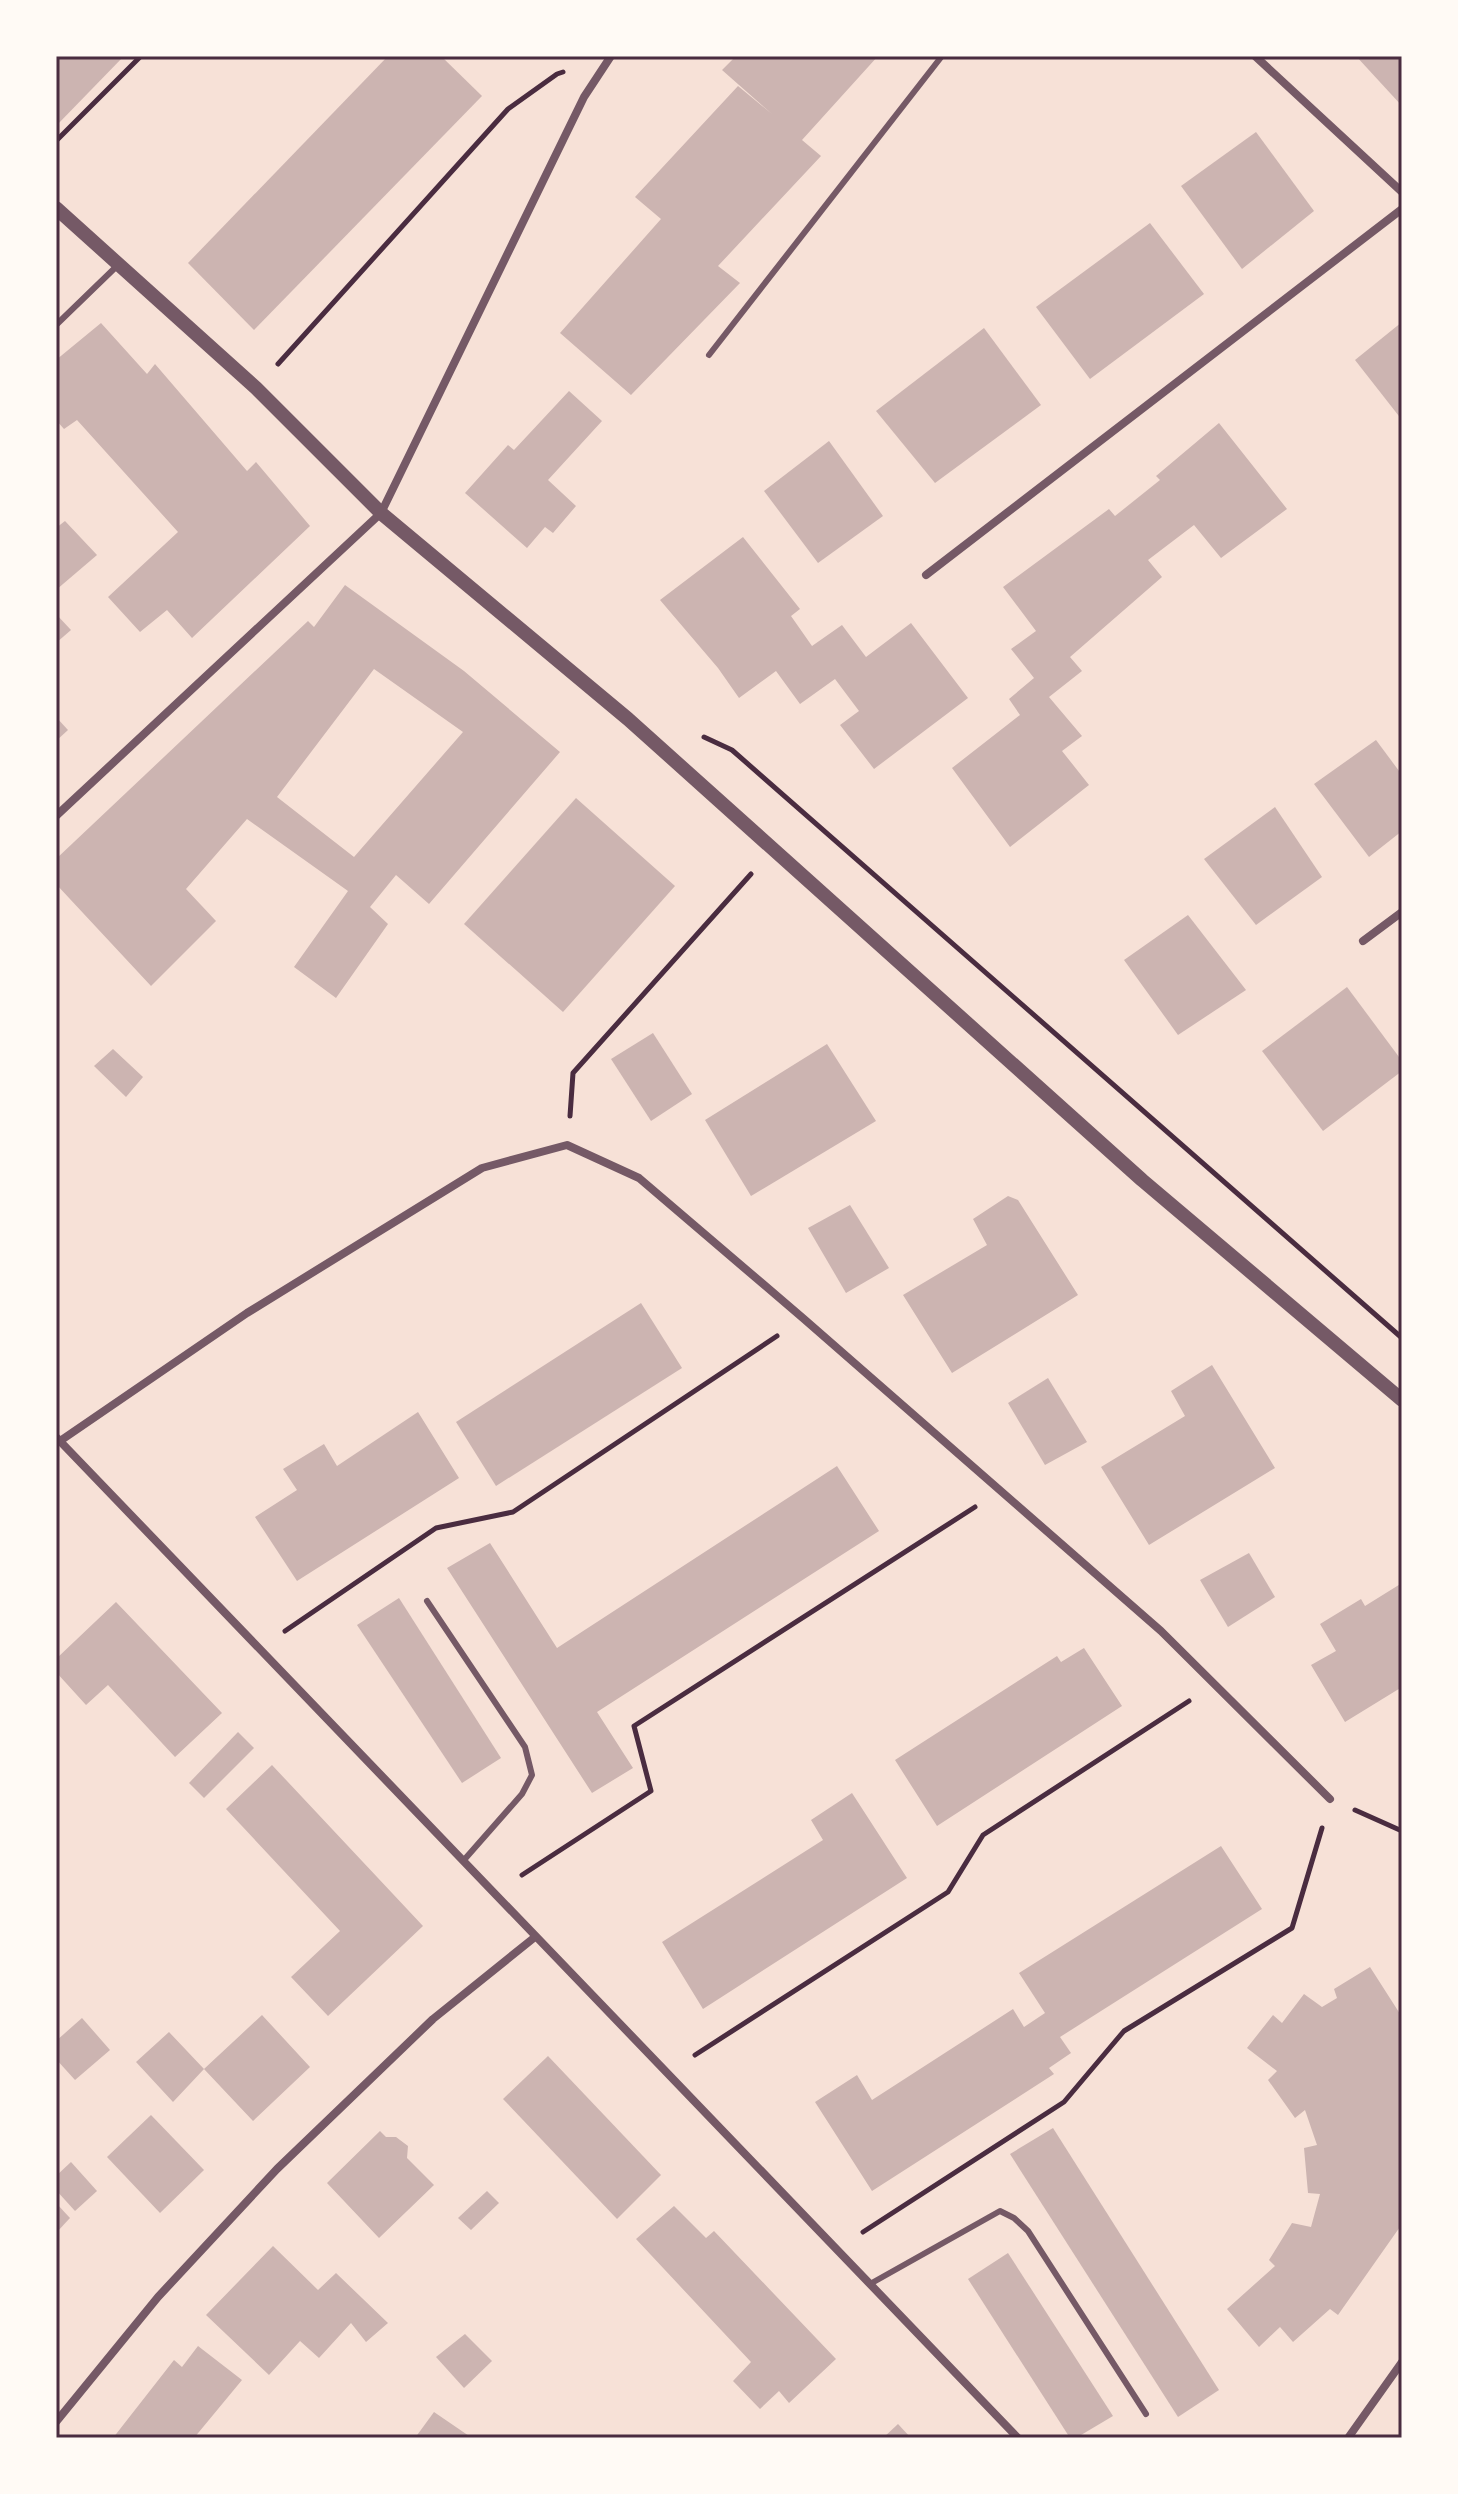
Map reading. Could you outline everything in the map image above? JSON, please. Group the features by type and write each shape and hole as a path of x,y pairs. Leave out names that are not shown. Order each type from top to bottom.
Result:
{"street":[{"path":"1255,56 1402,192"},
{"path":"56,816 381,513 584,97 610,57"},
{"path":"56,208 256,388 381,513 628,719 1142,1180 1402,1400"},
{"path":"926,575 1402,209"},
{"path":"1363,941 1402,912"},
{"path":"1018,2438 535,1937 262,1647 58,1439 247,1313 482,1168 567,1145 639,1178 804,1319 1161,1631 1330,1799"},
{"path":"58,2416 158,2297 277,2169 433,2019 535,1937"},
{"path":"1348,2438 1402,2362"}],"lane":[{"path":"709,355 942,56"},
{"path":"56,325 119,264"},
{"path":"427,1601 525,1747 532,1775 522,1794 464,1860"},
{"path":"870,2284 1000,2211 1014,2218 1028,2231 1146,2414"}],"path":[{"path":"56,141 141,56"},
{"path":"256,388 508,109 557,74 610,57"},
{"path":"695,733 732,750 1402,1338"},
{"path":"567,1145 573,1073 773,850"},
{"path":"262,1647 436,1528 513,1512 804,1319"},
{"path":"495,1893 651,1791 634,1726 1001,1491"},
{"path":"667,2073 948,1892 983,1835 1215,1685"},
{"path":"837,2250 1064,2102 1124,2031 1292,1928 1330,1799 1402,1831"}],"building":[{"path":"56,56 124,56 56,126"},
{"path":"388,56 441,56 482,96 254,330 188,263"},
{"path":"736,56 878,56 802,140 821,156 718,266 740,283 631,395 560,333 661,219 635,197 738,86 772,114 722,70"},
{"path":"1356,56 1402,56 1402,106"},
{"path":"1256,132 1314,211 1242,269 1181,186"},
{"path":"1150,223 1204,294 1090,379 1036,307"},
{"path":"1402,322 1402,420 1355,360"},
{"path":"101,323 147,374 155,364 247,471 256,462 310,526 192,638 167,610 140,632 108,597 178,532 77,420 64,429 56,420 56,360"},
{"path":"984,328 1041,405 935,483 876,411"},
{"path":"569,391 602,421 548,480 576,506 553,533 545,527 527,548 465,493 508,445 514,450"},
{"path":"1219,423 1287,509 1221,558 1194,525 1148,560 1162,577 1070,657 1082,671 1049,697 1082,736 1062,751 1089,785 1010,847 952,768 1020,715 1009,699 1034,678 1011,649 1036,631 1003,587 1109,509 1115,516 1160,480 1156,476"},
{"path":"829,441 883,516 818,563 764,491"},
{"path":"65,521 97,555 56,590 56,528"},
{"path":"743,537 800,609 791,616 812,646 842,625 866,657 911,623 968,698 874,769 840,725 859,711 835,679 800,704 776,671 739,698 718,668 660,600"},
{"path":"345,585 464,671 560,752 429,904 396,875 370,907 388,924 336,998 294,967 348,891 247,819 186,889 216,921 151,986 56,884 56,859 308,621 314,627","holes":["374,669 463,732 354,857 277,797"]},
{"path":"56,614 71,630 56,643"},
{"path":"56,717 68,730 56,741"},
{"path":"1376,740 1402,775 1402,831 1369,857 1314,784"},
{"path":"576,798 675,886 563,1012 464,924"},
{"path":"1275,807 1322,877 1256,925 1204,859"},
{"path":"1188,915 1246,990 1178,1035 1124,960"},
{"path":"1347,987 1402,1061 1402,1071 1323,1131 1262,1051"},
{"path":"653,1033 692,1094 651,1121 611,1059"},
{"path":"827,1044 876,1121 751,1196 705,1120"},
{"path":"113,1049 143,1077 126,1097 94,1066"},
{"path":"1008,1196 1018,1200 1078,1295 952,1373 903,1295 987,1245 973,1219"},
{"path":"850,1205 889,1268 846,1293 808,1228"},
{"path":"641,1303 682,1368 496,1486 456,1422"},
{"path":"1212,1365 1275,1468 1149,1545 1101,1467 1185,1416 1171,1391"},
{"path":"1048,1378 1087,1442 1045,1465 1008,1403"},
{"path":"418,1412 459,1478 297,1581 255,1517 297,1490 283,1469 324,1444 337,1466"},
{"path":"837,1466 879,1531 597,1712 633,1768 592,1793 447,1568 490,1543 557,1648"},
{"path":"1249,1553 1275,1597 1228,1627 1200,1580"},
{"path":"1402,1583 1402,1687 1345,1722 1311,1665 1336,1651 1320,1624 1361,1599 1365,1606"},
{"path":"399,1598 501,1758 462,1783 357,1625"},
{"path":"116,1602 222,1713 175,1757 108,1685 86,1705 56,1672 56,1659"},
{"path":"1084,1648 1122,1706 937,1826 895,1760 1057,1656 1061,1662"},
{"path":"238,1732 254,1748 204,1798 189,1783"},
{"path":"272,1765 423,1926 328,2016 291,1977 340,1931 226,1809"},
{"path":"852,1793 907,1878 703,2009 662,1942 823,1840 811,1820"},
{"path":"1221,1846 1262,1909 1060,2037 1071,2053 1049,2068 1054,2074 872,2191 815,2102 857,2075 872,2100 1013,2009 1024,2027 1045,2013 1019,1973"},
{"path":"1370,1967 1402,2017 1402,2224 1338,2315 1330,2309 1293,2342 1280,2327 1259,2347 1227,2309 1275,2266 1269,2260 1292,2223 1311,2227 1320,2194 1308,2193 1304,2148 1317,2145 1305,2110 1295,2118 1268,2080 1277,2071 1247,2048 1273,2015 1282,2023 1304,1994 1322,2007 1337,1998 1334,1989"},
{"path":"262,2015 310,2067 253,2121 204,2069"},
{"path":"82,2018 110,2050 75,2080 56,2059 56,2041"},
{"path":"169,2032 204,2069 173,2102 136,2062"},
{"path":"548,2056 661,2175 617,2219 503,2099"},
{"path":"151,2115 204,2170 160,2213 107,2157"},
{"path":"1053,2128 1219,2390 1178,2417 1010,2154"},
{"path":"380,2131 386,2137 396,2137 408,2146 407,2158 434,2185 379,2238 327,2183"},
{"path":"71,2162 97,2191 75,2211 56,2190 56,2176"},
{"path":"487,2191 499,2203 471,2230 458,2218"},
{"path":"56,2203 70,2218 56,2233"},
{"path":"674,2206 706,2238 714,2231 836,2359 789,2403 779,2391 760,2409 733,2381 751,2362 636,2239"},
{"path":"273,2246 318,2290 336,2273 388,2323 366,2342 351,2323 319,2358 300,2341 269,2375 206,2315"},
{"path":"1008,2253 1113,2416 1076,2438 1070,2438 968,2279"},
{"path":"465,2334 492,2361 464,2388 436,2357"},
{"path":"198,2346 242,2380 194,2438 113,2438 174,2360 182,2367"},
{"path":"434,2412 472,2438 415,2438"},
{"path":"898,2424 911,2438 883,2438"}]}
